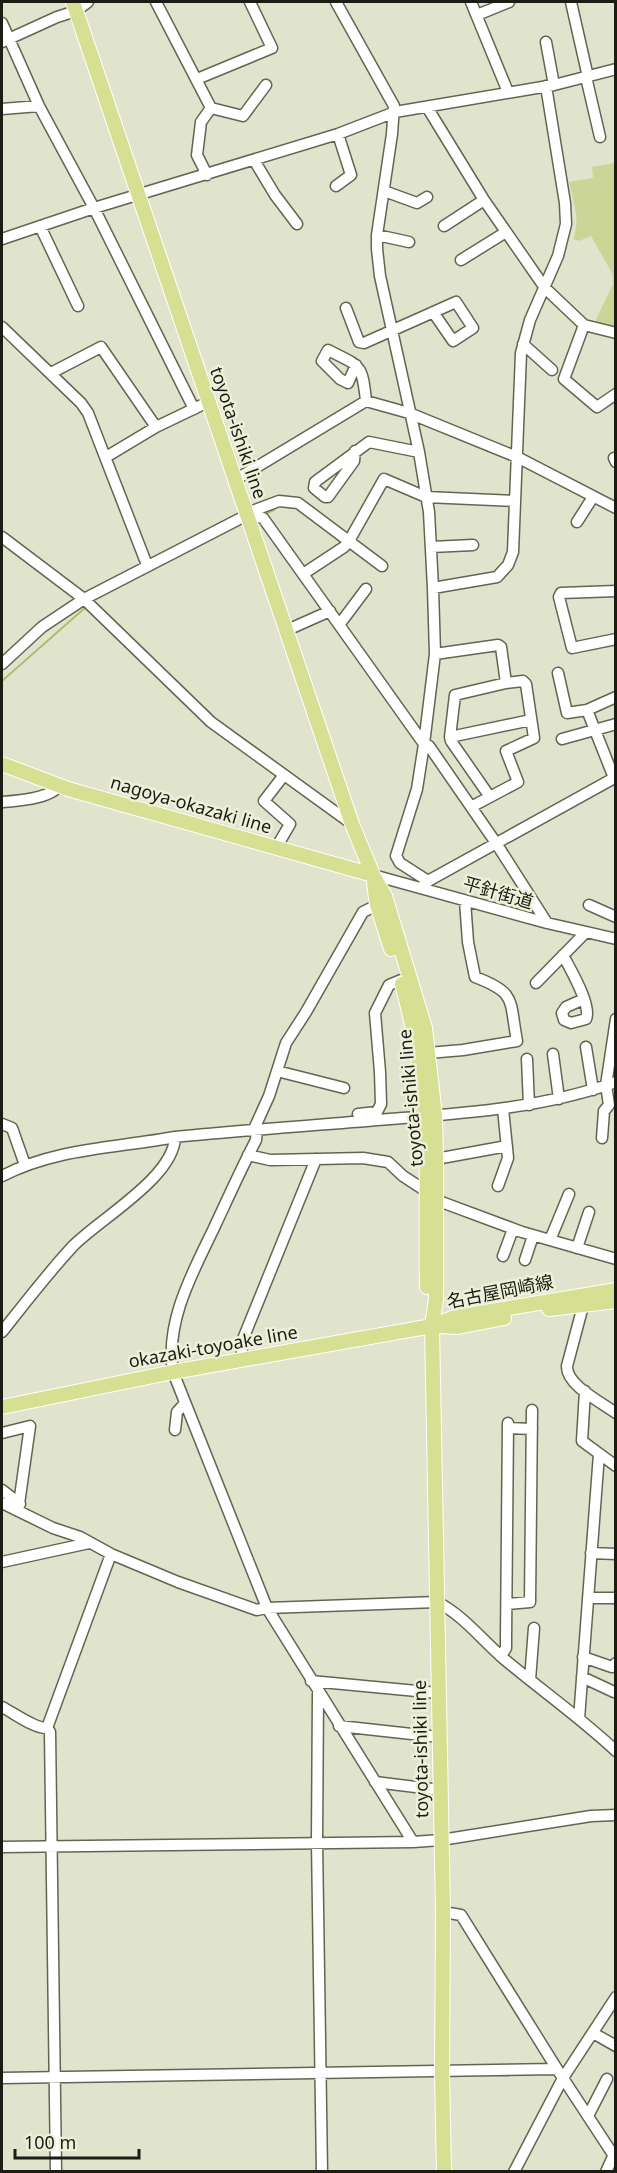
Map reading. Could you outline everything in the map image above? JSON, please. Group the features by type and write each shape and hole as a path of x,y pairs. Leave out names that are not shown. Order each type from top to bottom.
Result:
{"main road":[{"name":"toyota-ishiki line","path":"74,6 352,825 373,875 385,896 425,1028 428,1053 436,1299 432,1326 443,1912 444,2172"},
{"name":"nagoya-okazaki line","path":"2,764 59,786 373,875"},
{"name":"toyota-ishiki line","path":"373,875 377,905 413,1023 422,1083 430,1116 436,1159 431,1195"},
{"name":"名古屋岡崎線","path":"432,1326 455,1317 615,1290"},
{"name":"名古屋岡崎線","path":"432,1326 458,1327 556,1308 615,1301"},
{"name":"okazaki-toyoake line","path":"2,1407 173,1372 432,1326"}],"street":[{"path":"5,41 57,17 74,6 88,2"},
{"path":"156,2 211,108 243,116 266,85"},
{"path":"196,80 272,48 250,2"},
{"path":"336,2 394,106 377,235 378,261 419,452 430,547 435,654 417,789 396,856 400,862 424,884 615,777 587,710"},
{"path":"471,2 508,92"},
{"path":"477,15 509,2"},
{"path":"571,2 600,136"},
{"path":"2,23 5,41 94,208 194,409"},
{"path":"433,588 497,577 513,552 519,362 530,320 558,256 566,224 546,42"},
{"path":"2,239 138,194 338,134 394,112 550,85 615,69"},
{"path":"2,109 39,106"},
{"path":"427,107 484,200 545,288 584,325 615,333"},
{"path":"207,175 197,155 201,122 211,108"},
{"path":"336,186 351,175 338,134"},
{"path":"254,160 275,195 297,224"},
{"path":"384,191 417,203 427,197"},
{"path":"444,226 484,200"},
{"path":"40,226 78,306"},
{"path":"461,260 506,232"},
{"path":"377,235 409,242"},
{"path":"346,308 359,342 364,343 434,312"},
{"path":"584,325 564,379 597,407 615,394"},
{"path":"2,327 81,403 88,413 147,565"},
{"path":"523,344 552,370"},
{"path":"51,374 101,347 156,427"},
{"path":"356,365 364,374 366,400"},
{"path":"235,480 366,400 409,413 517,457 615,508"},
{"path":"106,457 156,427 208,402"},
{"path":"356,452 369,442 373,442 419,452"},
{"path":"303,574 349,542 384,479 426,497 515,501"},
{"path":"576,522 593,497"},
{"path":"2,664 50,620 84,599 247,514 279,501 298,503 382,566"},
{"path":"247,514 263,518 424,744 429,746 548,924"},
{"path":"2,537 84,599 211,722 352,825"},
{"path":"430,547 473,545"},
{"path":"339,624 366,589"},
{"path":"615,591 561,593 559,597 572,648 615,639"},
{"path":"285,631 330,611"},
{"path":"435,654 498,645 501,647 506,682"},
{"path":"558,673 567,713 587,710 615,697"},
{"path":"471,807 490,797 518,782 506,751 534,738 526,682 506,682 455,695 450,737 490,797"},
{"path":"450,737 531,720"},
{"path":"562,739 615,724"},
{"path":"276,848 290,824 264,801 284,775"},
{"path":"2,802 19,801 45,794 55,791 59,786"},
{"name":"平針街道","path":"373,875 424,884 465,901 548,924 615,939"},
{"path":"428,1053 517,1041 508,995 497,986 475,977 468,942 465,901"},
{"path":"377,905 363,912 286,1043 256,1129 256,1140 197,1261 176,1320 170,1352 173,1372 267,1608 413,1842"},
{"path":"589,905 615,916"},
{"path":"536,983 586,932"},
{"path":"563,955 584,999"},
{"path":"276,1128 297,1121 377,1112 381,1104 375,1013 389,985 401,980"},
{"path":"602,1138 604,1112 609,1105 615,1019"},
{"path":"586,1047 593,1090"},
{"path":"553,1054 559,1099"},
{"path":"527,1059 529,1105"},
{"path":"277,1071 344,1088"},
{"path":"2,1176 25,1165 62,1154 175,1137 430,1116 529,1105 593,1090 611,1083"},
{"path":"498,1186 508,1158 503,1108"},
{"path":"2,1124 12,1128 25,1165"},
{"path":"2,1332 74,1246 161,1170 175,1145 175,1137"},
{"path":"436,1159 507,1146"},
{"path":"248,1155 270,1160 363,1158 388,1162 403,1176 431,1195 533,1236 615,1259"},
{"path":"243,1360 242,1344 316,1159"},
{"path":"550,1240 569,1194"},
{"path":"577,1248 589,1212"},
{"path":"503,1256 513,1229"},
{"path":"525,1260 533,1236"},
{"path":"583,1306 566,1374 572,1382 615,1413"},
{"path":"585,1391 582,1441 615,1466"},
{"path":"175,1430 177,1412 185,1403"},
{"path":"507,1604 530,1602 532,1410"},
{"path":"2,1433 30,1426 19,1508"},
{"path":"501,1656 506,1648 508,1426 532,1429"},
{"path":"579,1719 599,1454"},
{"path":"2,1490 19,1508"},
{"path":"2,1503 19,1508 111,1554 187,1586 257,1610 437,1602 449,1608 501,1656 615,1751"},
{"path":"2,1562 90,1543"},
{"path":"591,1553 615,1554"},
{"path":"47,1728 111,1554"},
{"path":"588,1598 615,1598"},
{"path":"530,1680 534,1628"},
{"path":"583,1657 612,1667 615,1663"},
{"path":"582,1677 614,1692"},
{"path":"311,1681 438,1693"},
{"path":"318,1692 317,1842 322,2172"},
{"path":"2,1707 34,1725 47,1728"},
{"path":"339,1726 439,1737"},
{"path":"47,1728 50,1732 56,2172"},
{"path":"375,1782 440,1790"},
{"path":"2,1847 413,1842 441,1840 591,1816 615,1815"},
{"path":"443,1912 461,1915 560,2074 615,2156 606,2172"},
{"path":"514,2172 560,2074 593,2033 615,1997"},
{"path":"593,2033 615,2046"},
{"path":"2,2078 465,2070 560,2074"},
{"path":"588,2116 607,2079"}],"green space":[{"path":"615,163 615,330 594,324 613,284 612,273 591,236 579,241 573,239 576,218 569,182 593,178 592,167"}],"waterway":[{"path":"263,515 274,510"},
{"path":"2,681 87,606"}]}
